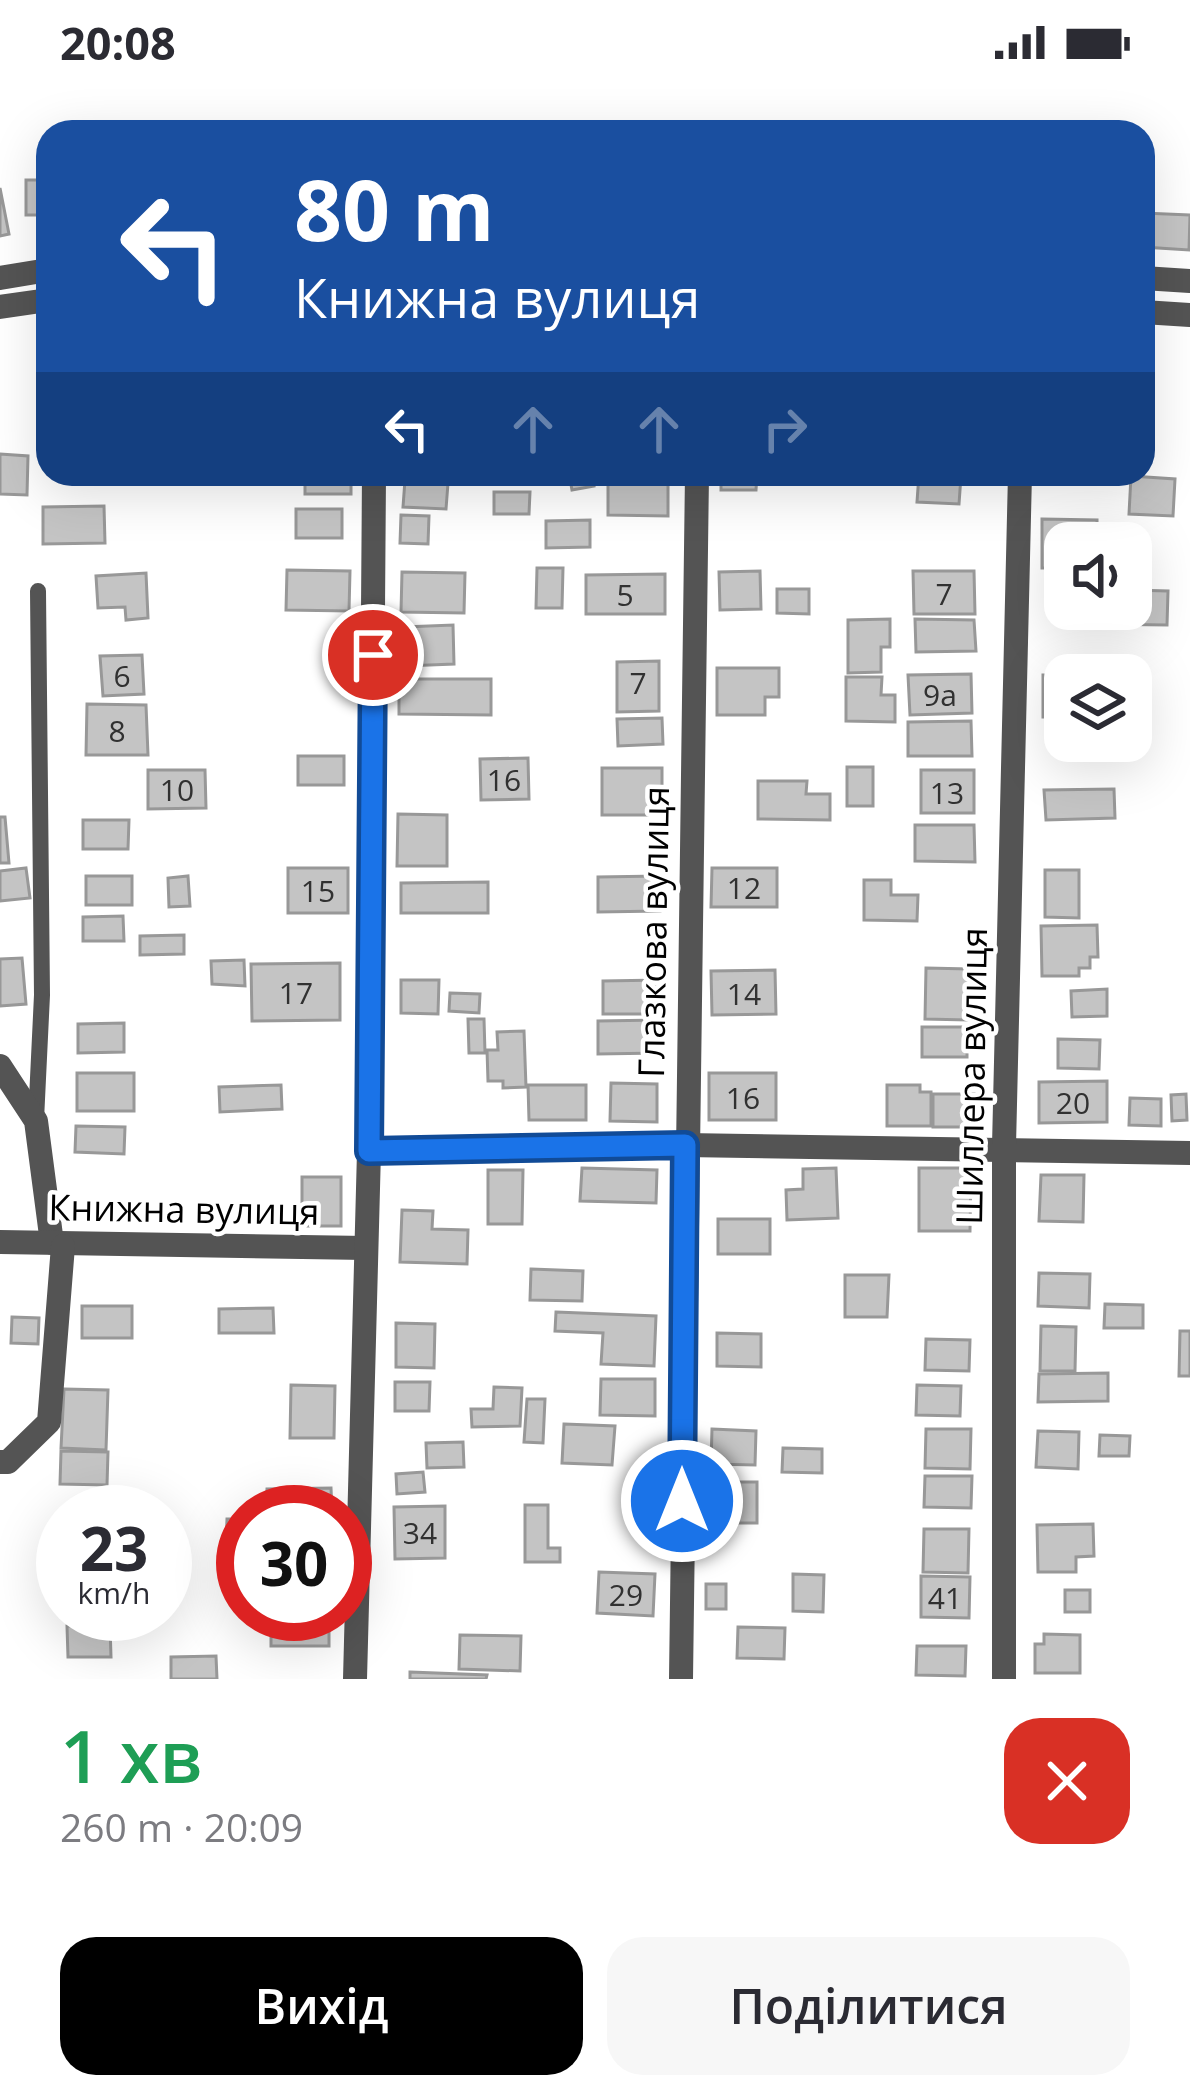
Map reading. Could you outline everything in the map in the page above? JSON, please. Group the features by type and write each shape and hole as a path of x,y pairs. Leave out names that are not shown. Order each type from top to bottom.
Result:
{"street":[{"path":"0,278 36,272"},
{"path":"1155,279 1190,281"},
{"path":"0,307 36,302"},
{"path":"1155,313 1190,315"},
{"path":"356,1679 369,1151 374,486"},
{"name":"Глазкова вулиця","path":"681,1679 697,486"},
{"name":"Шиллера вулиця","path":"1004,1679 1004,1146 1020,486"},
{"path":"0,1066 36,1121 58,1245 49,1422 8,1462 0,1462"},
{"path":"369,1151 685,1145 1004,1146 1190,1153"},
{"name":"Книжна вулиця","path":"0,1242 366,1248"}],"lane":[{"path":"36,1121 42,995 38,591"}],"building":[{"path":"26,180 36,180 36,215 26,215"},
{"path":"0,188 9,234 0,236"},
{"path":"1155,214 1190,215 1189,250 1155,248"},
{"path":"0,454 28,456 27,495 0,494"},
{"path":"1155,478 1175,479 1173,516 1129,514 1130,486 1155,486"},
{"path":"305,486 351,486 351,494 305,494"},
{"path":"405,486 448,486 446,509 403,507"},
{"path":"608,486 668,486 668,516 608,515"},
{"path":"721,486 756,486 756,490 721,490"},
{"path":"918,486 960,486 959,504 917,502"},
{"path":"494,492 530,492 529,514 494,514"},
{"path":"104,506 105,543 43,544 43,507"},
{"path":"296,509 342,509 342,538 296,538"},
{"path":"401,515 429,516 428,544 400,543"},
{"path":"1042,519 1097,520 1044,522 1042,568"},
{"path":"590,520 590,547 546,548 546,521"},
{"path":"537,568 563,568 562,608 536,608"},
{"path":"287,570 350,571 349,611 286,610"},
{"path":"760,571 761,609 720,610 719,572"},
{"path":"913,571 974,571 975,614 914,614"},
{"path":"402,572 465,573 464,613 401,612"},
{"path":"146,573 148,618 126,620 125,607 98,608 96,576"},
{"path":"665,574 665,614 586,614 586,575"},
{"path":"777,589 809,589 809,614 777,613"},
{"path":"1152,591 1168,591 1167,625 1152,625"},
{"path":"890,619 890,647 881,647 881,672 848,673 848,620"},
{"path":"915,619 974,620 976,651 916,652"},
{"path":"453,625 454,664 405,666 404,627"},
{"path":"142,655 144,694 103,696 100,656"},
{"path":"659,661 659,711 617,712 617,662"},
{"path":"717,668 779,668 779,697 765,697 765,715 717,715"},
{"path":"971,674 972,713 910,715 908,675"},
{"path":"846,677 882,677 881,695 895,695 895,722 846,721"},
{"path":"399,679 491,679 491,715 399,714"},
{"path":"87,704 146,705 148,755 86,755"},
{"path":"662,718 663,744 618,746 617,719"},
{"path":"971,721 972,756 908,756 908,722"},
{"path":"298,756 344,756 344,785 298,785"},
{"path":"528,758 529,799 481,800 480,759"},
{"path":"847,767 873,767 873,806 847,806"},
{"path":"602,768 662,768 662,815 602,815"},
{"path":"148,770 205,770 206,808 148,809"},
{"path":"921,770 974,770 974,813 921,813"},
{"path":"758,781 807,781 806,794 830,794 830,820 758,819"},
{"path":"1114,789 1115,818 1046,820 1044,790"},
{"path":"398,814 447,815 447,866 397,866"},
{"path":"0,817 5,817 9,863 0,863"},
{"path":"83,820 129,820 128,849 83,849"},
{"path":"915,825 974,825 975,862 915,861"},
{"path":"26,868 30,898 0,901 0,871"},
{"path":"288,868 348,868 348,913 288,913"},
{"path":"712,868 777,868 777,907 711,907"},
{"path":"1045,870 1079,870 1079,918 1045,917"},
{"path":"86,876 132,876 132,905 86,905"},
{"path":"188,876 190,906 169,907 168,878"},
{"path":"659,876 660,911 598,912 598,877"},
{"path":"864,880 891,880 891,895 918,895 917,921 864,920"},
{"path":"488,882 488,913 401,913 401,883"},
{"path":"123,916 124,941 83,941 83,917"},
{"path":"1097,925 1098,957 1090,957 1090,968 1079,968 1079,976 1042,976 1041,926"},
{"path":"184,935 184,954 140,955 140,936"},
{"path":"22,958 26,1004 0,1006 0,959"},
{"path":"244,960 245,986 212,984 211,961"},
{"path":"340,963 340,1020 252,1021 251,964"},
{"path":"926,968 969,969 968,1020 925,1019"},
{"path":"775,970 776,1014 712,1015 711,971"},
{"path":"401,980 439,980 438,1014 401,1013"},
{"path":"660,980 660,1014 603,1014 603,981"},
{"path":"1107,989 1107,1016 1072,1017 1071,991"},
{"path":"450,993 480,994 479,1013 449,1011"},
{"path":"468,1019 484,1019 485,1053 469,1053"},
{"path":"659,1020 659,1053 598,1054 598,1021"},
{"path":"124,1023 124,1052 78,1053 78,1024"},
{"path":"922,1027 967,1027 967,1057 922,1057"},
{"path":"524,1031 526,1087 503,1088 503,1081 488,1081 487,1050 498,1050 497,1032"},
{"path":"1058,1039 1100,1040 1099,1069 1058,1068"},
{"path":"77,1073 134,1073 134,1111 77,1111"},
{"path":"709,1073 776,1073 776,1120 709,1120"},
{"path":"1107,1081 1107,1122 1039,1123 1039,1082"},
{"path":"611,1083 657,1084 657,1122 610,1121"},
{"path":"281,1085 282,1109 220,1112 219,1087"},
{"path":"528,1085 586,1085 586,1120 529,1120"},
{"path":"887,1085 920,1085 920,1092 931,1092 931,1126 887,1126"},
{"path":"933,1094 974,1094 974,1127 933,1127"},
{"path":"1186,1094 1187,1120 1172,1121 1171,1095"},
{"path":"1130,1098 1161,1099 1161,1126 1129,1125"},
{"path":"76,1126 125,1127 124,1154 75,1152"},
{"path":"582,1168 657,1170 656,1203 580,1201"},
{"path":"836,1168 838,1218 787,1220 786,1190 803,1189 803,1169"},
{"path":"919,1168 971,1168 970,1231 919,1231"},
{"path":"488,1170 523,1170 522,1224 488,1224"},
{"path":"1041,1175 1084,1175 1083,1222 1039,1221"},
{"path":"302,1177 341,1177 341,1226 302,1226"},
{"path":"402,1210 433,1211 432,1229 468,1230 467,1264 400,1262"},
{"path":"718,1219 770,1219 770,1254 718,1254"},
{"path":"531,1269 583,1271 582,1301 530,1300"},
{"path":"1039,1273 1090,1274 1089,1308 1038,1306"},
{"path":"845,1275 889,1275 887,1317 845,1317"},
{"path":"1105,1304 1143,1305 1143,1328 1104,1328"},
{"path":"82,1306 132,1306 132,1338 82,1338"},
{"path":"273,1308 274,1333 219,1333 219,1309"},
{"path":"556,1312 656,1316 654,1366 601,1364 603,1333 555,1331"},
{"path":"12,1317 39,1318 38,1344 11,1343"},
{"path":"396,1323 435,1324 434,1368 396,1367"},
{"path":"1041,1326 1076,1327 1075,1371 1040,1371"},
{"path":"1180,1331 1190,1331 1190,1376 1179,1376"},
{"path":"717,1333 761,1334 761,1367 717,1366"},
{"path":"926,1339 970,1340 969,1371 925,1370"},
{"path":"1108,1373 1108,1401 1038,1402 1039,1374"},
{"path":"601,1379 655,1379 655,1416 600,1415"},
{"path":"395,1382 430,1382 429,1411 395,1411"},
{"path":"291,1385 335,1386 334,1438 290,1438"},
{"path":"917,1385 961,1386 960,1416 916,1415"},
{"path":"494,1387 522,1388 520,1426 472,1427 471,1409 493,1409"},
{"path":"64,1389 108,1390 106,1450 61,1448"},
{"path":"527,1399 545,1399 543,1443 524,1442"},
{"path":"564,1424 615,1426 612,1465 562,1463"},
{"path":"712,1429 756,1431 755,1465 711,1464"},
{"path":"926,1429 971,1429 970,1469 925,1468"},
{"path":"1038,1431 1079,1432 1078,1469 1036,1467"},
{"path":"1100,1435 1130,1436 1129,1456 1099,1456"},
{"path":"463,1442 464,1467 427,1468 426,1443"},
{"path":"783,1448 822,1449 822,1473 782,1472"},
{"path":"61,1451 108,1452 107,1485 60,1484"},
{"path":"423,1472 425,1492 397,1494 396,1474"},
{"path":"925,1476 972,1476 971,1508 924,1507"},
{"path":"710,1482 757,1482 757,1523 710,1523"},
{"path":"525,1505 548,1505 548,1548 560,1548 560,1562 525,1562"},
{"path":"445,1506 445,1558 395,1559 394,1507"},
{"path":"1093,1524 1094,1556 1076,1557 1076,1572 1038,1572 1037,1525"},
{"path":"924,1529 969,1529 968,1573 923,1572"},
{"path":"599,1572 655,1574 653,1616 597,1613"},
{"path":"793,1574 824,1575 823,1612 793,1611"},
{"path":"921,1576 970,1577 969,1618 921,1617"},
{"path":"706,1584 726,1584 726,1609 706,1609"},
{"path":"1065,1590 1090,1590 1090,1612 1065,1612"},
{"path":"738,1627 785,1628 784,1659 737,1658"},
{"path":"1044,1634 1080,1635 1080,1673 1035,1673 1035,1644 1044,1644"},
{"path":"460,1635 521,1636 520,1671 459,1669"},
{"path":"67,1641 110,1641 111,1657 68,1657"},
{"path":"271,1641 329,1641 329,1646 271,1646"},
{"path":"917,1646 966,1646 965,1676 916,1675"},
{"path":"216,1656 217,1679 171,1679 171,1657"},
{"path":"410,1672 487,1675 486,1679 410,1679"}],"route":[{"path":"373,655 369,1151 685,1145 682,1501"}]}
